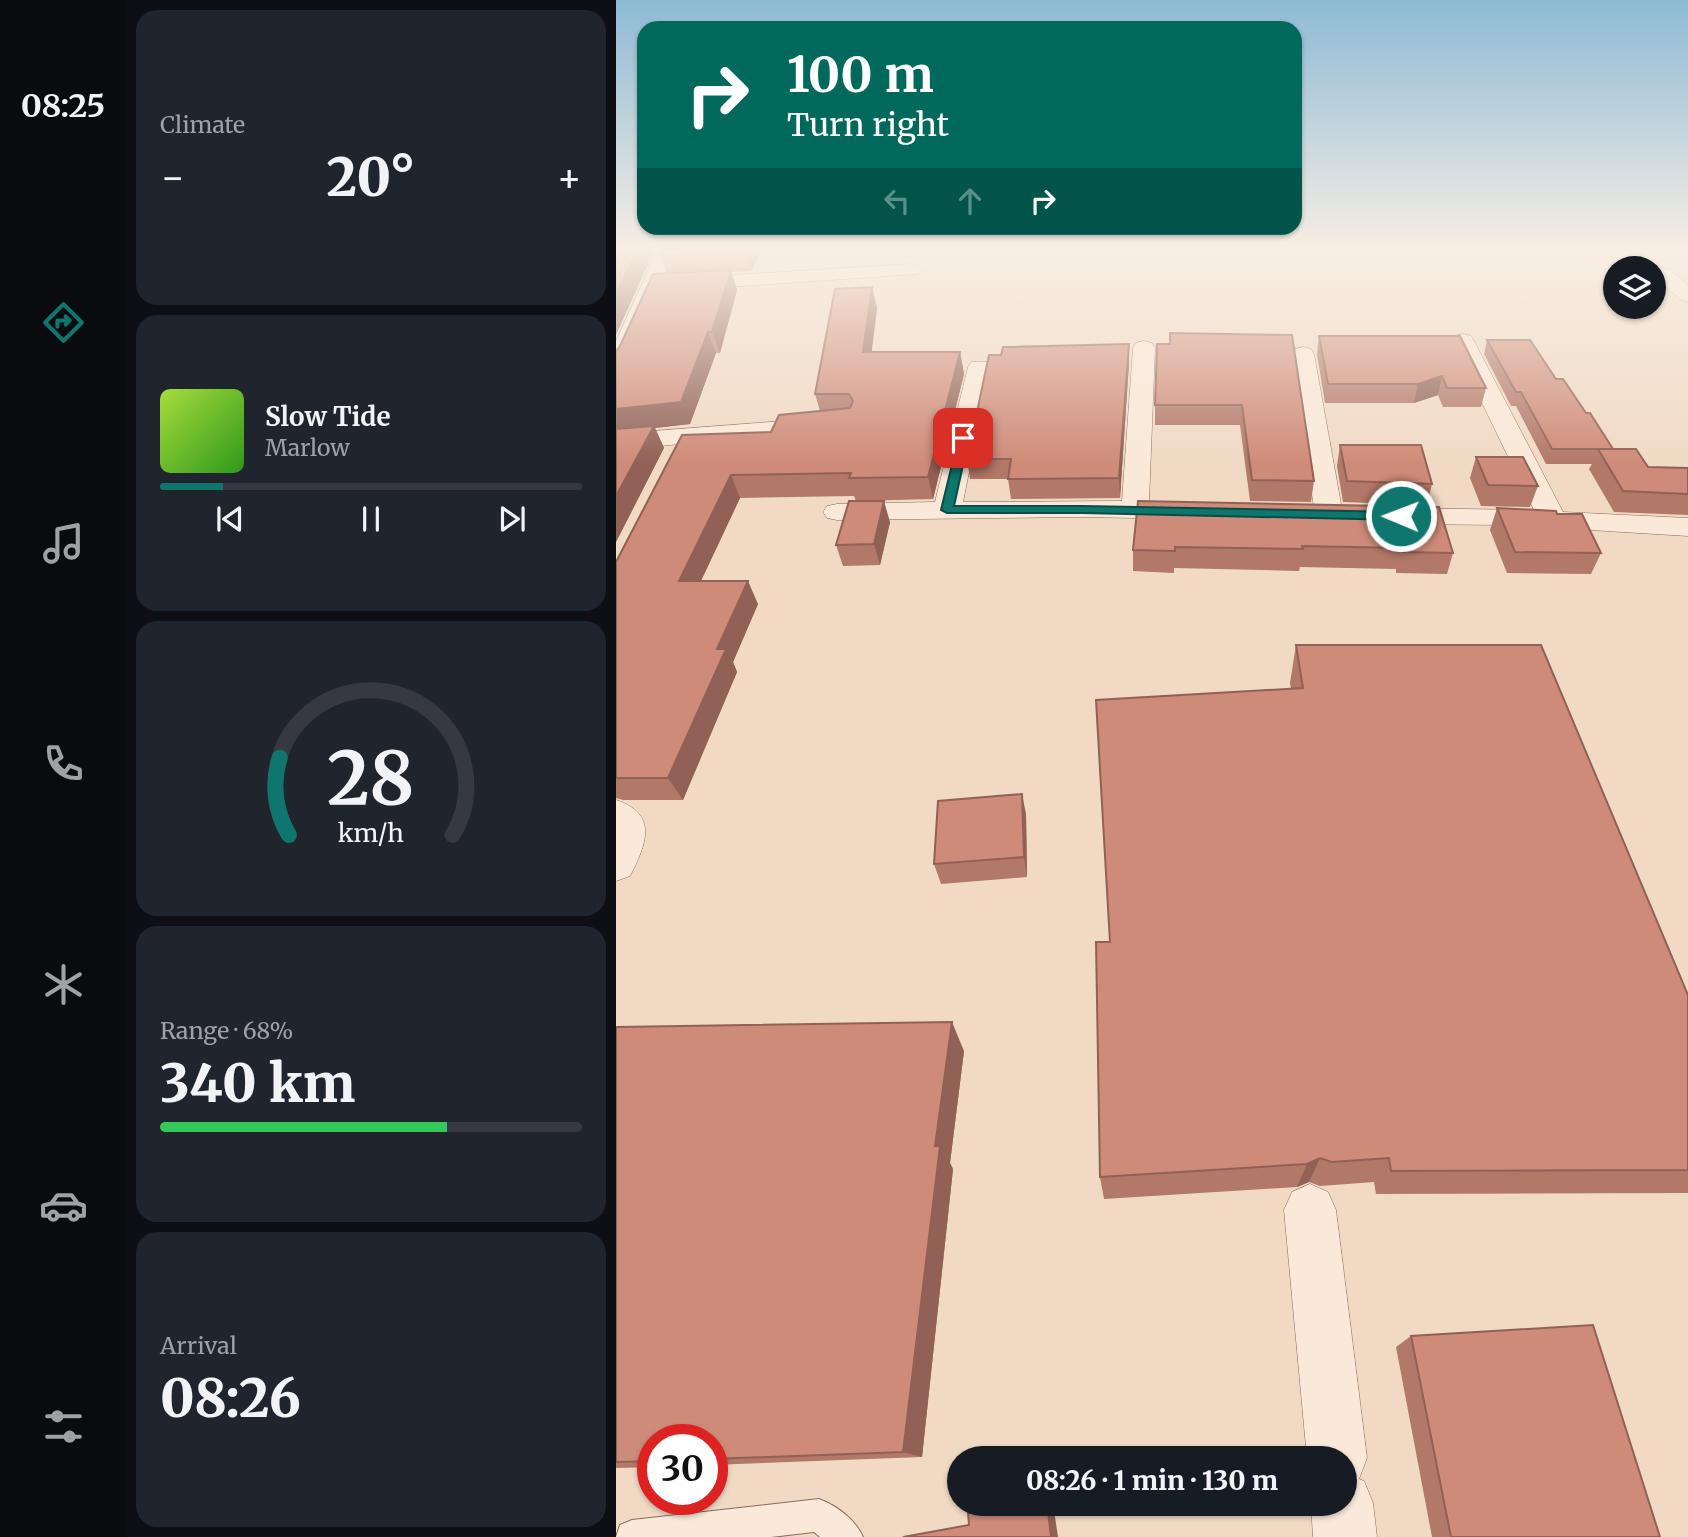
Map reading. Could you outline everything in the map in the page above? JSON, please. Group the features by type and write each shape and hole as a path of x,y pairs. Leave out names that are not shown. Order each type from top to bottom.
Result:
{"street":[{"path":"616,366 636,321"},
{"path":"1463,341 1553,520"},
{"path":"1135,510 1144,348"},
{"path":"1303,354 1336,515 1508,517 1688,527"},
{"path":"947,510 979,367"},
{"path":"616,442 682,446 845,424"},
{"path":"837,512 1215,512"},
{"path":"616,815 626,824 628,832 616,864"},
{"path":"1310,1210 1336,1446"},
{"path":"1343,1516 1345,1537"}],"lane":[{"path":"632,1537 819,1515 846,1537"}],"building":[{"path":"632,321 715,321 712,332 708,332 681,402 616,409 616,351"},
{"path":"829,321 867,321 863,352 960,352 928,477 849,478 851,473 731,475 679,581 748,581 717,649 726,649 668,778 616,778 616,562 682,435 771,432 779,415 850,408 853,401 849,394 815,394"},
{"path":"1170,333 1292,335 1314,481 1252,480 1242,405 1155,405 1157,344 1170,344"},
{"path":"1319,336 1460,336 1486,388 1447,388 1442,376 1418,384 1328,384"},
{"path":"1487,340 1530,340 1556,379 1563,379 1586,413 1590,413 1613,449 1552,449 1521,392 1516,392"},
{"path":"1129,344 1119,478 1008,479 1011,459 967,459 989,355 1001,355 1003,347"},
{"path":"654,426 616,496 616,429"},
{"path":"1340,445 1421,445 1432,484 1347,481"},
{"path":"1598,449 1636,449 1648,467 1688,468 1688,494 1623,491"},
{"path":"1476,457 1523,457 1538,486 1488,485"},
{"path":"849,501 884,501 874,544 836,545"},
{"path":"1138,501 1439,507 1453,553 1402,552 1401,548 1302,546 1303,549 1175,547 1175,551 1133,550"},
{"path":"1497,508 1582,514 1601,553 1515,552"},
{"path":"1296,645 1541,645 1688,995 1688,1170 1391,1171 1389,1158 1332,1162 1320,1158 1307,1164 1100,1177 1096,942 1110,942 1096,700 1303,688"},
{"path":"1022,794 1024,857 934,864 938,801"},
{"path":"952,1022 935,1146 940,1146 903,1452 728,1458 728,1424 637,1424 637,1461 616,1462 616,1027"},
{"path":"1593,1325 1660,1537 1451,1537 1411,1336"},
{"path":"968,1516 1049,1516 1051,1537 903,1537 969,1525"}],"route":[{"path":"963,438 947,510 1083,509 1401,516"}]}
